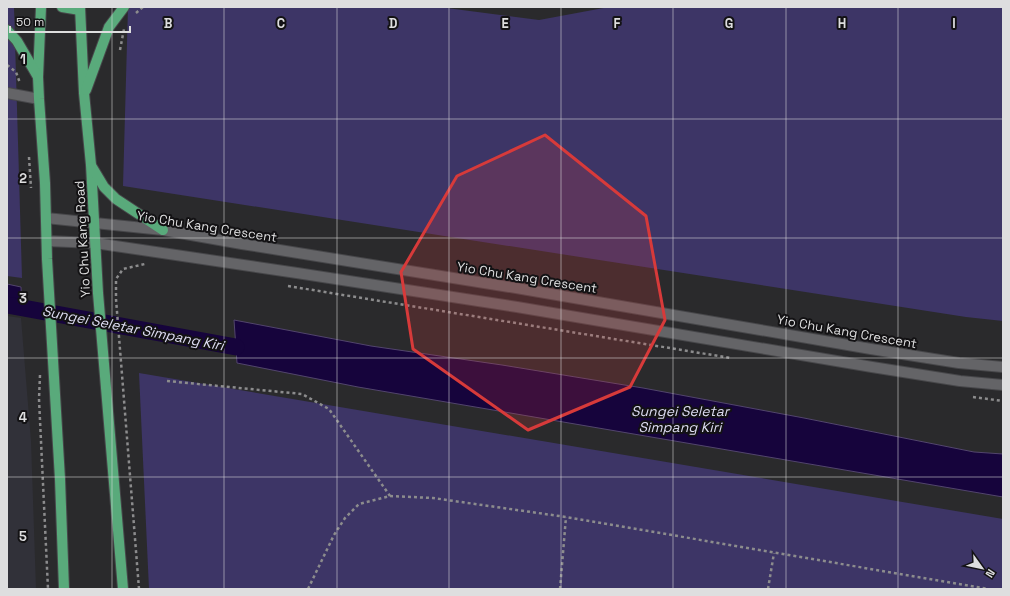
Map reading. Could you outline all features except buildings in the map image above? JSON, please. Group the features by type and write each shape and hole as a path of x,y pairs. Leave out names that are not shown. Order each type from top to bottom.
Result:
{"main road":[{"path":"41,7 38,78 45,182 64,589"},
{"path":"62,7 82,8"},
{"path":"84,93 109,27 124,7"},
{"name":"Yio Chu Kang Road","path":"82,8 84,93 91,165 98,293 123,589"},
{"path":"7,30 17,41 38,78"},
{"path":"91,165 104,187 116,199 163,230"}],"lane":[{"path":"7,93 39,99"},
{"name":"Yio Chu Kang Crescent","path":"46,218 163,230 959,363 1003,367"},
{"path":"47,241 95,243 517,307 879,369 960,381 1003,385"}],"path":[{"path":"133,16 143,7"},
{"path":"120,50 124,25"},
{"path":"7,65 16,72 25,97"},
{"path":"28,151 31,189"},
{"path":"139,589 116,299 116,279 123,268 150,264"},
{"path":"282,285 738,359"},
{"path":"40,370 39,399 48,589"},
{"path":"167,381 302,394 330,409 390,496"},
{"path":"308,589 334,536 345,518 360,504 390,496 432,498 566,517 988,589"},
{"path":"560,589 566,517"},
{"path":"768,589 774,553"}],"highlighted area":[{"path":"545,135 646,216 665,320 630,387 528,430 413,349 401,272 457,176"}],"shaded area":[{"path":"7,7 14,7 22,278 7,276"},
{"path":"128,7 439,7 539,20 609,7 1003,7 1003,321 966,317 123,186"},
{"path":"7,316 21,318 31,441 36,589 7,589"},
{"path":"139,373 1003,519 1003,589 149,589"}],"water":[{"path":"7,284 21,287 22,314 7,312"},
{"name":"Sungei Seletar Simpang Kiri","path":"234,320 371,346 502,365 643,388 974,452 1003,454 1003,497 358,387 237,363"}],"waterway":[{"name":"Sungei Seletar Simpang Kiri","path":"7,305 236,347"}]}
